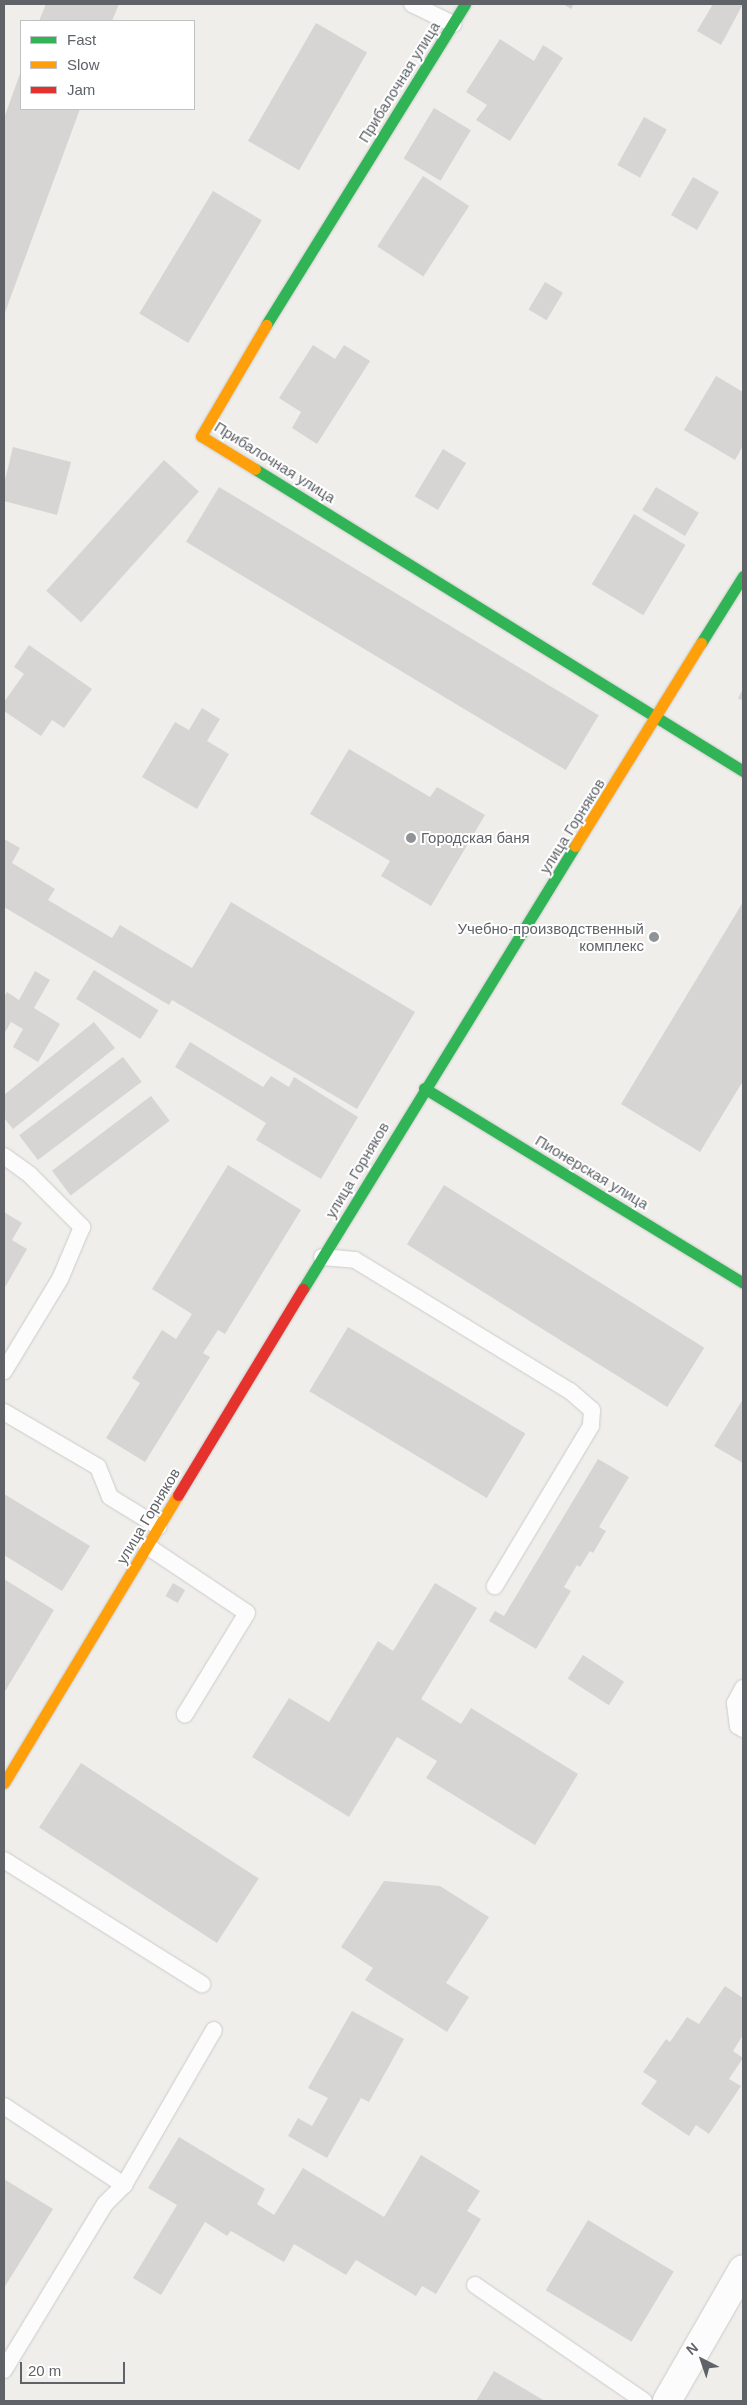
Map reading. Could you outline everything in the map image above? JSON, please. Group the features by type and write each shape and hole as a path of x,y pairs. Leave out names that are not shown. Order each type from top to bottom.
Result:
{"street":[{"name":"Прибалочная улица","path":"465,4 224,394 202,436 657,719"},
{"name":"улица Горняков","path":"4,1784 424,1088 657,719 743,576"},
{"path":"657,719 743,771"},
{"name":"Пионерская улица","path":"424,1088 743,1282"},
{"path":"668,2401 743,2269"}],"lane":[{"path":"412,4 453,24"},
{"path":"4,1156 30,1175 82,1227 60,1279 4,1371"},
{"path":"322,1257 355,1260 570,1391 592,1410 591,1426 495,1586"},
{"path":"4,1412 98,1467 110,1497 159,1527"},
{"path":"147,1546 247,1613 185,1714"},
{"path":"743,1688 735,1703 738,1726 743,1729"},
{"path":"4,1860 202,1984"},
{"path":"4,2370 106,2204 124,2185 214,2030"},
{"path":"4,2106 124,2185"},
{"path":"475,2285 644,2401"}],"building":[{"path":"46,4 119,4 112,20 39,20"},
{"path":"563,4 574,4 571,9"},
{"path":"713,4 743,4 721,45 697,31"},
{"path":"316,23 367,52 299,170 248,141"},
{"path":"500,39 534,61 543,45 563,58 510,141 476,120 487,105 466,92"},
{"path":"20,74 20,110 80,110 4,315 4,118"},
{"path":"434,108 471,130 440,181 404,159"},
{"path":"644,117 667,130 640,178 617,165"},
{"path":"423,176 469,206 423,276 377,246"},
{"path":"693,177 719,192 697,230 671,215"},
{"path":"213,191 262,220 188,343 139,314"},
{"path":"545,282 563,293 547,320 529,309"},
{"path":"313,345 335,359 344,345 370,361 317,444 292,428 301,412 279,398"},
{"path":"716,376 743,392 743,446 735,460 684,430"},
{"path":"13,447 71,462 57,515 4,501 4,484"},
{"path":"443,449 466,463 438,510 415,496"},
{"path":"164,460 199,491 81,622 46,591"},
{"path":"219,487 599,715 566,770 186,542"},
{"path":"656,487 699,513 685,536 642,510"},
{"path":"634,514 685,545 643,615 592,584"},
{"path":"29,645 92,689 64,728 52,720 41,736 4,711 4,702 24,674 14,667"},
{"path":"743,689 743,701 738,698"},
{"path":"202,708 220,719 207,741 229,754 197,809 142,777 175,722 189,730"},
{"name":"Городская баня","path":"349,749 430,797 437,787 485,815 431,906 381,876 390,861 310,814"},
{"path":"4,839 20,848 12,863 55,889 48,900 112,938 120,925 192,968 231,902 415,1012 357,1109 172,1000 169,1005 4,907"},
{"path":"743,902 743,1081 700,1152 621,1104"},
{"path":"94,970 158,1010 140,1039 76,999"},
{"path":"35,971 50,980 34,1008 60,1024 38,1062 13,1047 23,1029 11,1022 4,1034 4,997 7,992 19,1000"},
{"path":"94,1022 115,1048 13,1129 4,1118 4,1095"},
{"path":"190,1042 263,1087 271,1076 289,1087 294,1077 358,1117 321,1179 256,1140 266,1123 175,1067"},
{"path":"123,1057 142,1082 38,1160 19,1135"},
{"path":"151,1096 170,1121 71,1195 52,1171"},
{"path":"228,1165 301,1210 225,1334 218,1330 203,1353 210,1357 145,1462 106,1438 140,1383 132,1378 162,1330 176,1339 192,1314 152,1289"},
{"path":"444,1185 704,1348 667,1407 407,1244"},
{"path":"4,1212 22,1223 12,1240 27,1249 4,1289"},
{"path":"348,1327 525,1434 487,1498 309,1391"},
{"path":"743,1399 743,1463 714,1446"},
{"path":"598,1459 629,1477 599,1527 606,1531 593,1553 590,1551 580,1567 577,1565 564,1587 571,1591 536,1649 489,1621 495,1611 504,1616"},
{"path":"4,1494 90,1546 62,1591 4,1555"},
{"path":"4,1579 54,1610 4,1693"},
{"path":"173,1583 185,1590 178,1603 166,1596"},
{"path":"435,1583 477,1608 421,1699 461,1724 471,1708 578,1774 535,1845 426,1778 437,1761 397,1737 349,1817 252,1757 289,1698 329,1722 378,1641 393,1651"},
{"path":"583,1655 624,1682 609,1705 568,1678"},
{"path":"81,1763 259,1878 217,1943 39,1828"},
{"path":"384,1881 440,1886 489,1917 446,1983 469,1997 447,2032 365,1980 373,1968 341,1947"},
{"path":"725,1986 743,1998 743,2035 733,2051 743,2058 729,2079 741,2086 709,2134 696,2125 689,2136 641,2104 657,2081 643,2072 666,2039 670,2042 687,2017 699,2024"},
{"path":"352,2011 404,2039 369,2102 361,2098 327,2158 288,2136 298,2118 312,2126 328,2098 308,2088"},
{"path":"179,2137 265,2189 257,2204 274,2215 303,2168 384,2217 421,2155 480,2191 467,2211 481,2219 436,2294 422,2286 416,2296 356,2260 346,2275 294,2244 284,2262 231,2231 227,2236 205,2222 161,2295 133,2278 177,2205 148,2188"},
{"path":"4,2179 53,2209 4,2288"},
{"path":"588,2220 674,2272 631,2342 546,2290"},
{"path":"494,2371 545,2401 476,2401"}],"traffic: fast":[{"path":"266,325 465,4"},
{"path":"255,469 743,771"},
{"path":"701,643 743,576"},
{"path":"303,1289 575,846"},
{"path":"424,1088 743,1283"}],"traffic: slow":[{"path":"255,469 201,436 266,325"},
{"path":"575,846 701,643"},
{"path":"4,1783 178,1495"}],"traffic: jam":[{"path":"178,1495 303,1289"}],"place":[{"name":"Городская баня","path":"411,838"},
{"name":"Учебно-производственный комплекс","path":"654,937"}]}
